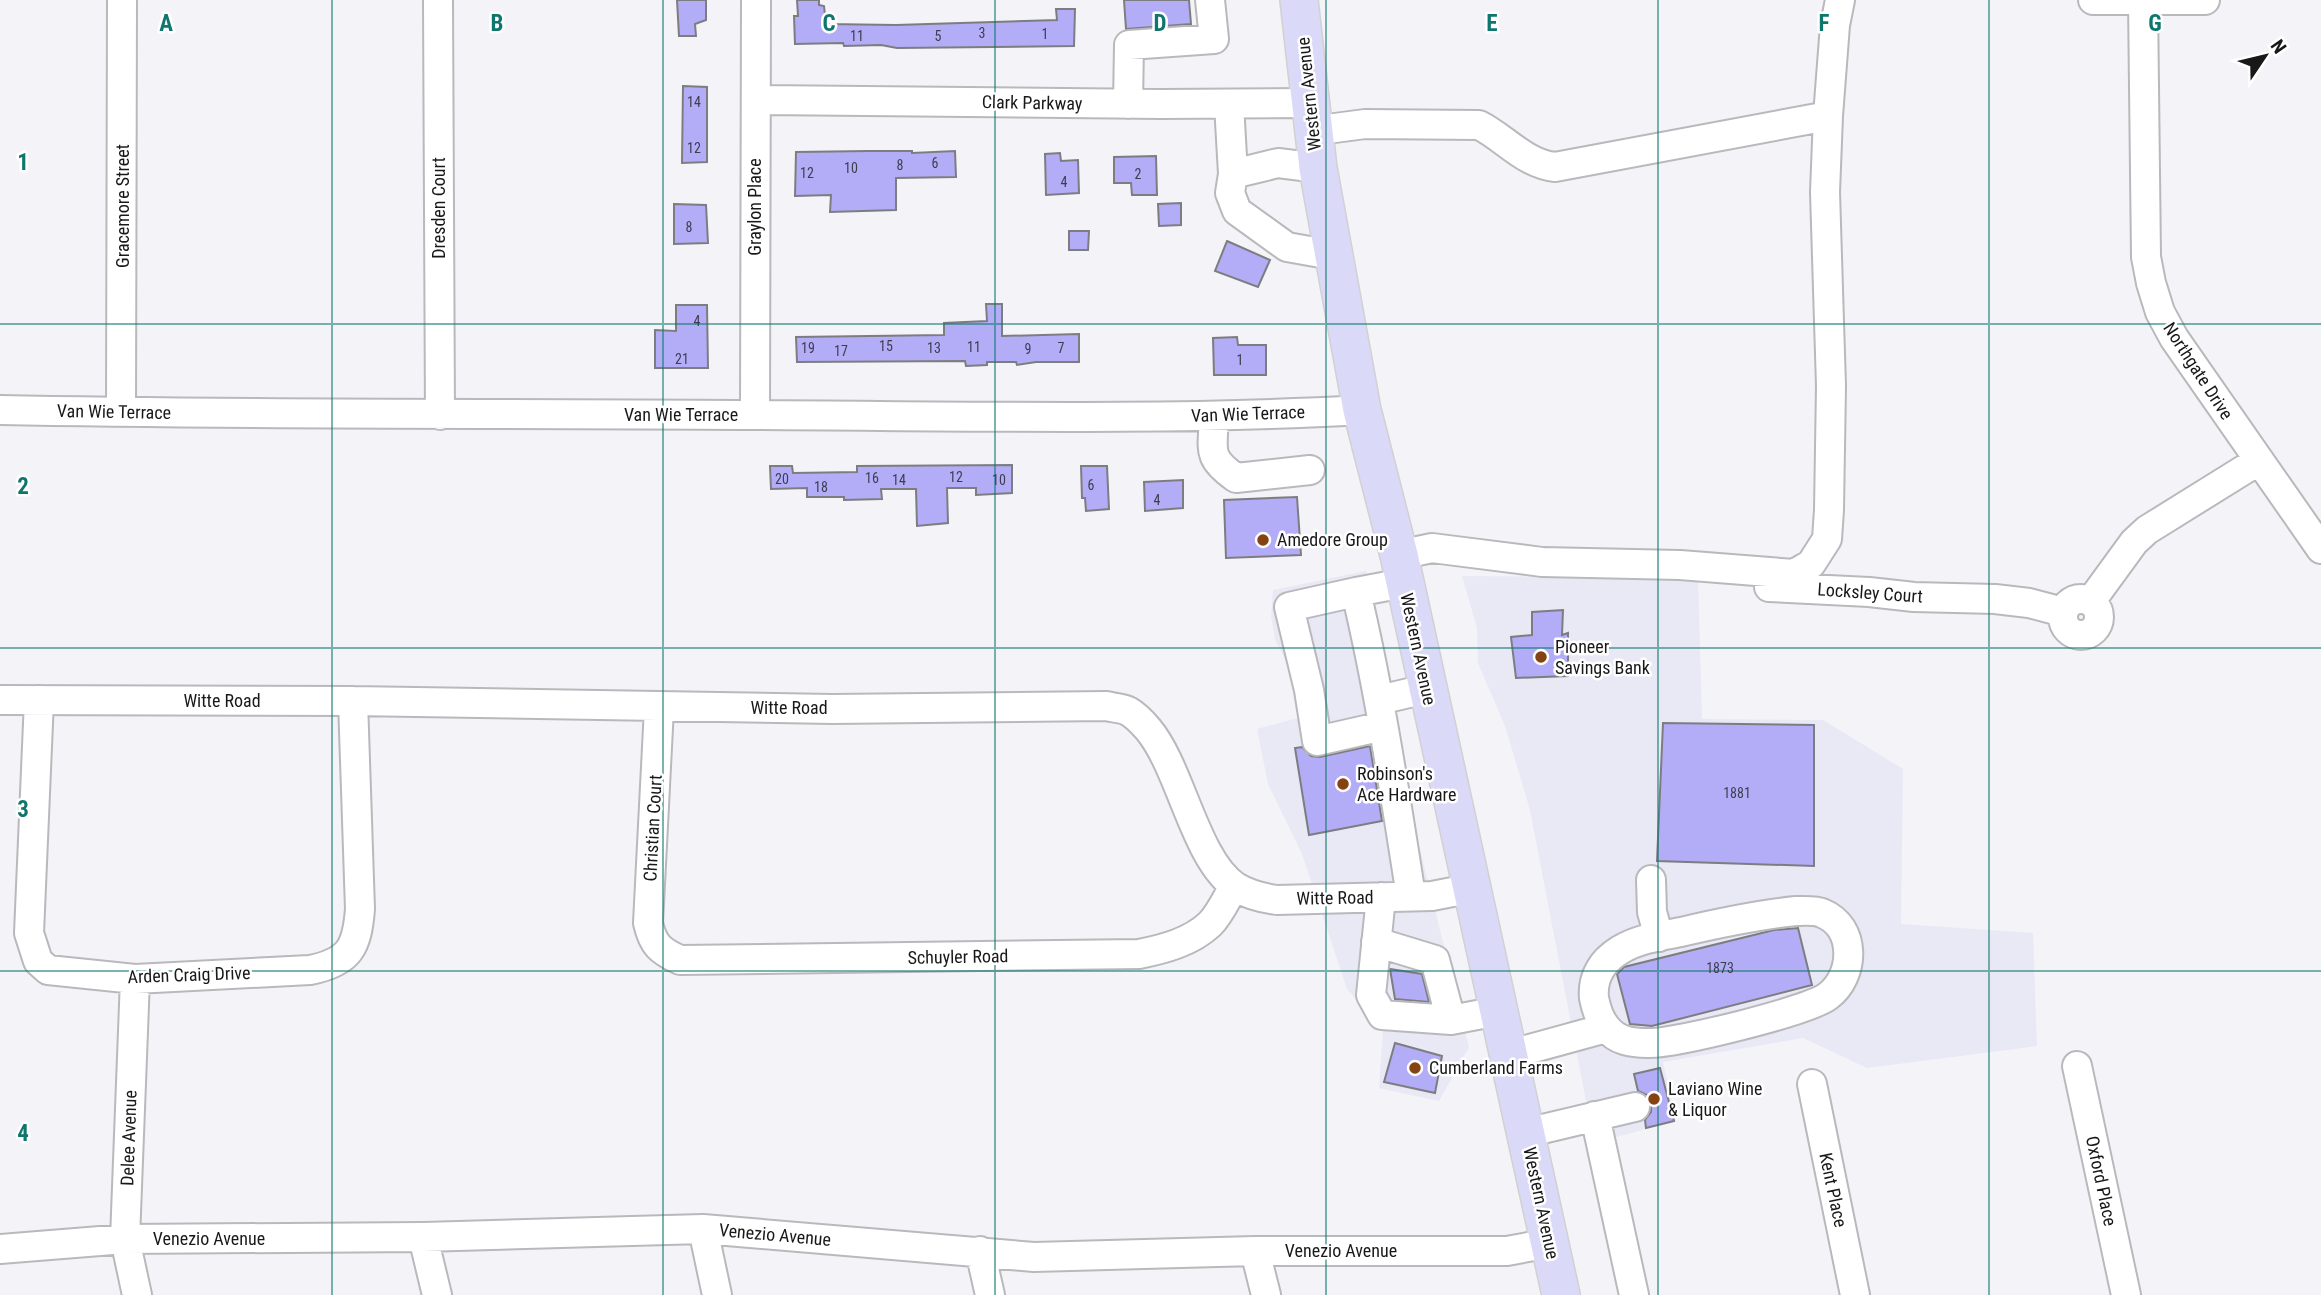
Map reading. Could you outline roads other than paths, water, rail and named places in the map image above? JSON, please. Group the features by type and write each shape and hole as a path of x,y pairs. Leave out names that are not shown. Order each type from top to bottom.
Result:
{"main road":[{"name":"Western Avenue","path":"1300,0 1318,168 1362,410 1473,888 1561,1295"}],"street":[{"name":"Gracemore Street","path":"121,412 122,0"},
{"name":"Dresden Court","path":"438,0 440,415"},
{"name":"Graylon Place","path":"755,415 756,0"},
{"path":"1128,104 1129,45 1214,39 1210,0"},
{"path":"1426,689 1381,713 1317,741 1309,690 1289,607 1356,592 1401,569 1432,548 1542,562 1680,565 1794,574 1811,564 1827,539 1831,386 1825,192 1835,25 1840,0"},
{"path":"2093,0 2205,0"},
{"name":"Northgate Drive","path":"2143,1 2145,232 2151,283 2174,338 2321,549"},
{"name":"Clark Parkway","path":"756,100 1229,104 1365,124 1479,125 1534,163 1555,167 1828,116"},
{"path":"1229,104 1233,174 1230,193 1237,211 1287,247 1332,255"},
{"path":"1233,174 1279,163 1318,168"},
{"name":"Van Wie Terrace","path":"0,410 440,415 1214,416 1362,410"},
{"path":"1214,416 1213,457 1220,467 1237,478 1311,470"},
{"name":"Locksley Court","path":"1680,565 1696,576 1714,581 2029,603 2063,612 2074,600 2091,601 2134,542 2147,530 2258,461"},
{"path":"1356,592 1381,713 1411,897"},
{"name":"Witte Road","path":"0,700 353,701 659,708 1107,706 1128,711 1140,720 1163,751 1207,848 1217,867 1234,886 1260,898 1277,900 1432,896 1473,888"},
{"name":"Arden Craig Drive","path":"39,700 29,933 38,961 48,971 135,979 310,970 331,966 352,949 358,930 360,909 353,701"},
{"name":"Christian Court","path":"658,946 652,939 648,923 659,708"},
{"path":"1651,880 1652,912 1659,937"},
{"name":"Schuyler Road","path":"658,946 680,960 1139,954 1157,951 1195,935 1212,922 1234,886"},
{"path":"1381,897 1371,995 1382,1015 1451,1020 1498,1011"},
{"path":"1796,911 1822,913 1838,925 1850,945 1847,971 1829,996 1800,1009 1651,1043 1623,1041 1606,1028 1596,1009 1593,983 1603,964 1618,951 1637,942 1757,915 1796,911"},
{"path":"1376,942 1435,960 1451,1020"},
{"name":"Delee Avenue","path":"135,979 125,1240 137,1295"},
{"path":"1508,1055 1606,1028"},
{"name":"Oxford Place","path":"2077,1066 2126,1295"},
{"name":"Kent Place","path":"1812,1084 1855,1295"},
{"path":"1526,1133 1635,1107"},
{"path":"1595,1116 1634,1295"},
{"path":"703,1230 717,1295"},
{"name":"Venezio Avenue","path":"0,1249 125,1240 423,1237 703,1230 1034,1257 1255,1251 1507,1251 1549,1243"},
{"path":"423,1237 437,1295"},
{"path":"980,1251 989,1295"},
{"path":"1255,1251 1266,1295"}],"place":[{"name":"Amedore Group","path":"1263,540"},
{"name":"Pioneer Savings Bank","path":"1541,657"},
{"name":"Robinson's Ace Hardware","path":"1343,784"},
{"name":"Cumberland Farms","path":"1415,1068"},
{"name":"Laviano Wine & Liquor","path":"1654,1099"}]}
